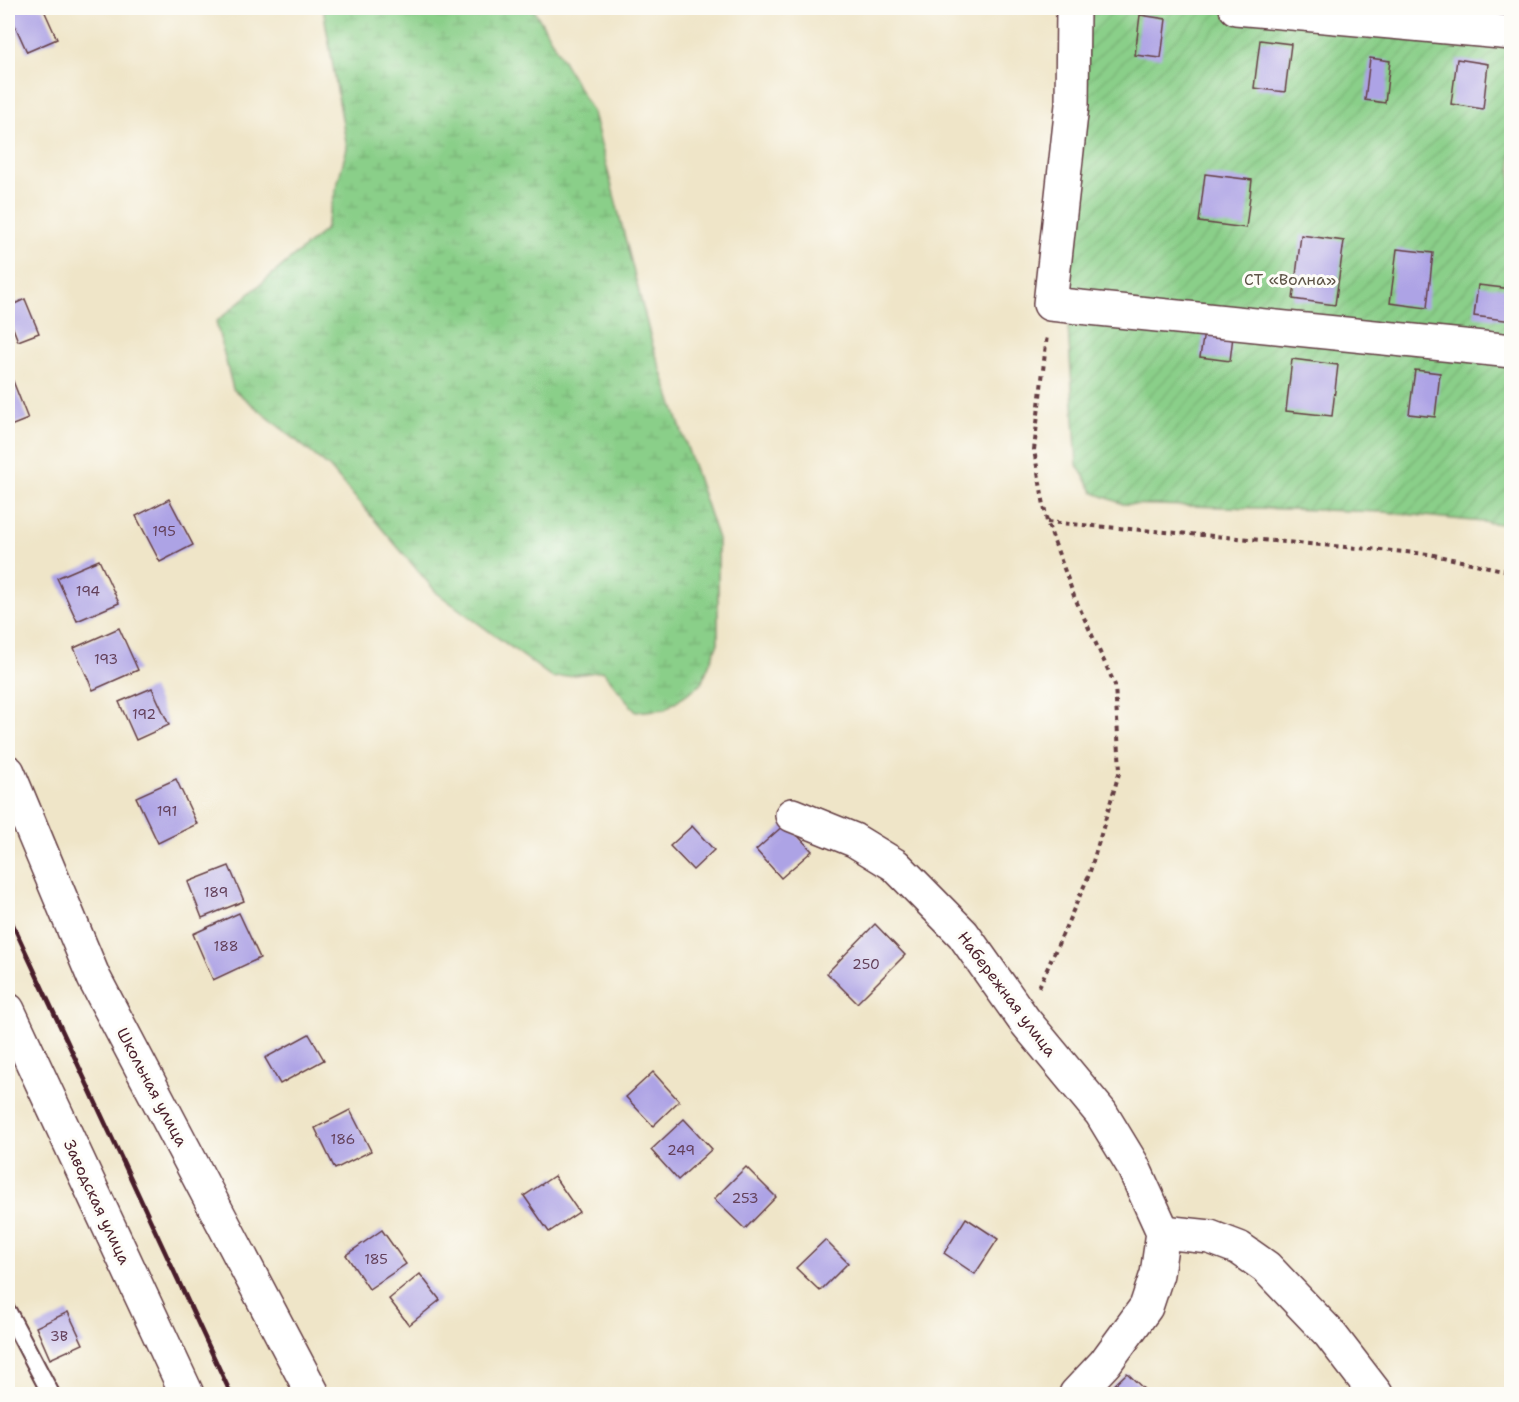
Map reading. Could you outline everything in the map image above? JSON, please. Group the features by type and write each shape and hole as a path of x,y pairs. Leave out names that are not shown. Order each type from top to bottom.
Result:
{"street":[{"path":"1073,8 1072,105 1050,304 1512,351"},
{"path":"1236,8 1512,33"},
{"name":"Школьная улица","path":"8,772 94,978 314,1395"},
{"name":"Набережная улица","path":"792,815 854,840 895,865 963,934 1024,1020 1101,1113 1132,1164 1163,1232"},
{"name":"Заводская улица","path":"8,1010 187,1395"},
{"path":"1076,1395 1105,1363 1146,1307 1156,1274 1163,1232 1210,1237 1239,1248 1266,1267 1329,1333 1377,1395"}],"lane":[{"path":"8,1312 51,1395"}],"path":[{"path":"1024,1020 1089,875 1120,770 1115,685 1074,596 1047,522 1034,450 1050,304"},
{"path":"1047,522 1429,554 1512,572"}],"green space":[{"path":"323,8 533,8 593,113 652,343 718,539 718,643 701,684 665,709 636,712 603,671 553,678 437,593 330,468 233,389 216,322 325,230 347,148"},
{"name":"СТ «Волна»","path":"1089,8 1511,8 1511,525 1385,512 1123,504 1094,493 1077,465 1066,295"}],"building":[{"path":"10,8 43,8 57,39 27,52 8,10"},
{"path":"1140,15 1166,19 1161,58 1135,55"},
{"path":"1260,40 1291,44 1285,92 1254,88"},
{"path":"1370,58 1390,61 1385,103 1365,100"},
{"path":"1457,59 1488,64 1483,109 1451,104"},
{"path":"1205,174 1252,180 1246,228 1199,222"},
{"path":"1301,235 1344,241 1335,305 1293,299"},
{"path":"1397,249 1433,253 1427,308 1390,303"},
{"path":"1478,285 1512,289 1512,321 1474,316"},
{"path":"25,299 39,333 18,341 8,315 8,307"},
{"path":"1204,332 1233,336 1230,361 1200,357"},
{"path":"1292,359 1338,365 1332,416 1286,411"},
{"path":"1415,370 1440,373 1435,417 1409,414"},
{"path":"13,381 28,419 8,427 8,383"},
{"path":"169,499 193,545 160,562 136,516"},
{"path":"99,560 119,603 77,621 57,578"},
{"path":"119,628 138,670 93,690 74,648"},
{"path":"152,688 169,725 136,740 119,702"},
{"path":"176,779 197,824 158,843 136,797"},
{"path":"786,823 812,851 781,878 756,850"},
{"path":"692,826 714,850 693,870 670,846"},
{"path":"229,866 244,901 202,918 188,882"},
{"path":"239,913 260,958 213,980 193,934"},
{"path":"875,924 905,955 857,1003 827,973"},
{"path":"309,1034 324,1060 280,1084 265,1058"},
{"path":"653,1072 679,1101 653,1126 626,1097"},
{"path":"350,1110 371,1151 335,1169 315,1128"},
{"path":"684,1119 712,1149 678,1180 651,1150"},
{"path":"746,1167 776,1197 745,1229 714,1199"},
{"path":"554,1176 579,1212 549,1232 524,1196"},
{"path":"966,1218 998,1239 975,1274 944,1253"},
{"path":"382,1230 406,1264 369,1289 346,1255"},
{"path":"825,1240 848,1263 820,1291 796,1268"},
{"path":"420,1274 440,1300 409,1325 389,1299"},
{"path":"68,1312 83,1344 50,1359 36,1327"},
{"path":"1127,1373 1149,1394 1105,1394"}],"railway":[{"path":"8,914 231,1394"}]}
